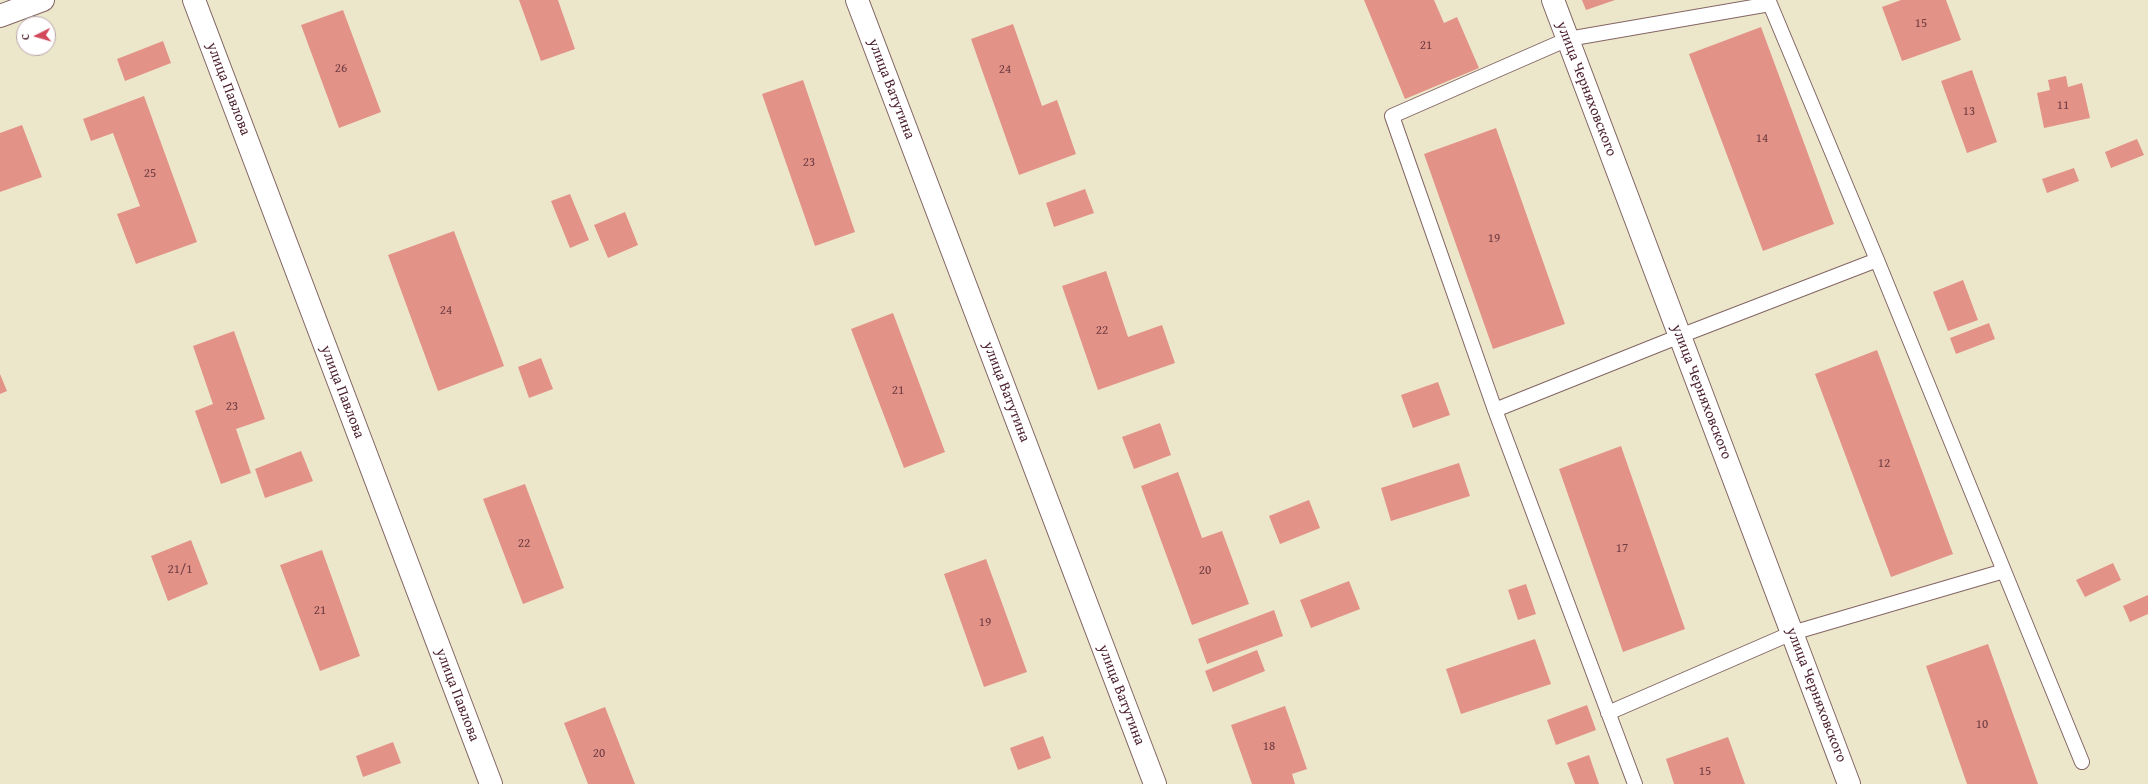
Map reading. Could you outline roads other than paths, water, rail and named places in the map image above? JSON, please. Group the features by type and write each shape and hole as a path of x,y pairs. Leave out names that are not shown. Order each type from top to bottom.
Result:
{"street":[{"path":"0,16 43,0"},
{"name":"улица Павлова","path":"194,0 491,784"},
{"name":"улица Ватутина","path":"857,0 1154,784"},
{"name":"улица Черняховского","path":"1553,0 1849,784"}],"lane":[{"path":"1635,784 1495,410 1392,116 1568,39 1770,4 1878,260 2082,762"},
{"path":"1495,410 1680,336 1878,260"},
{"path":"1608,713 1792,633 2004,571"}]}
